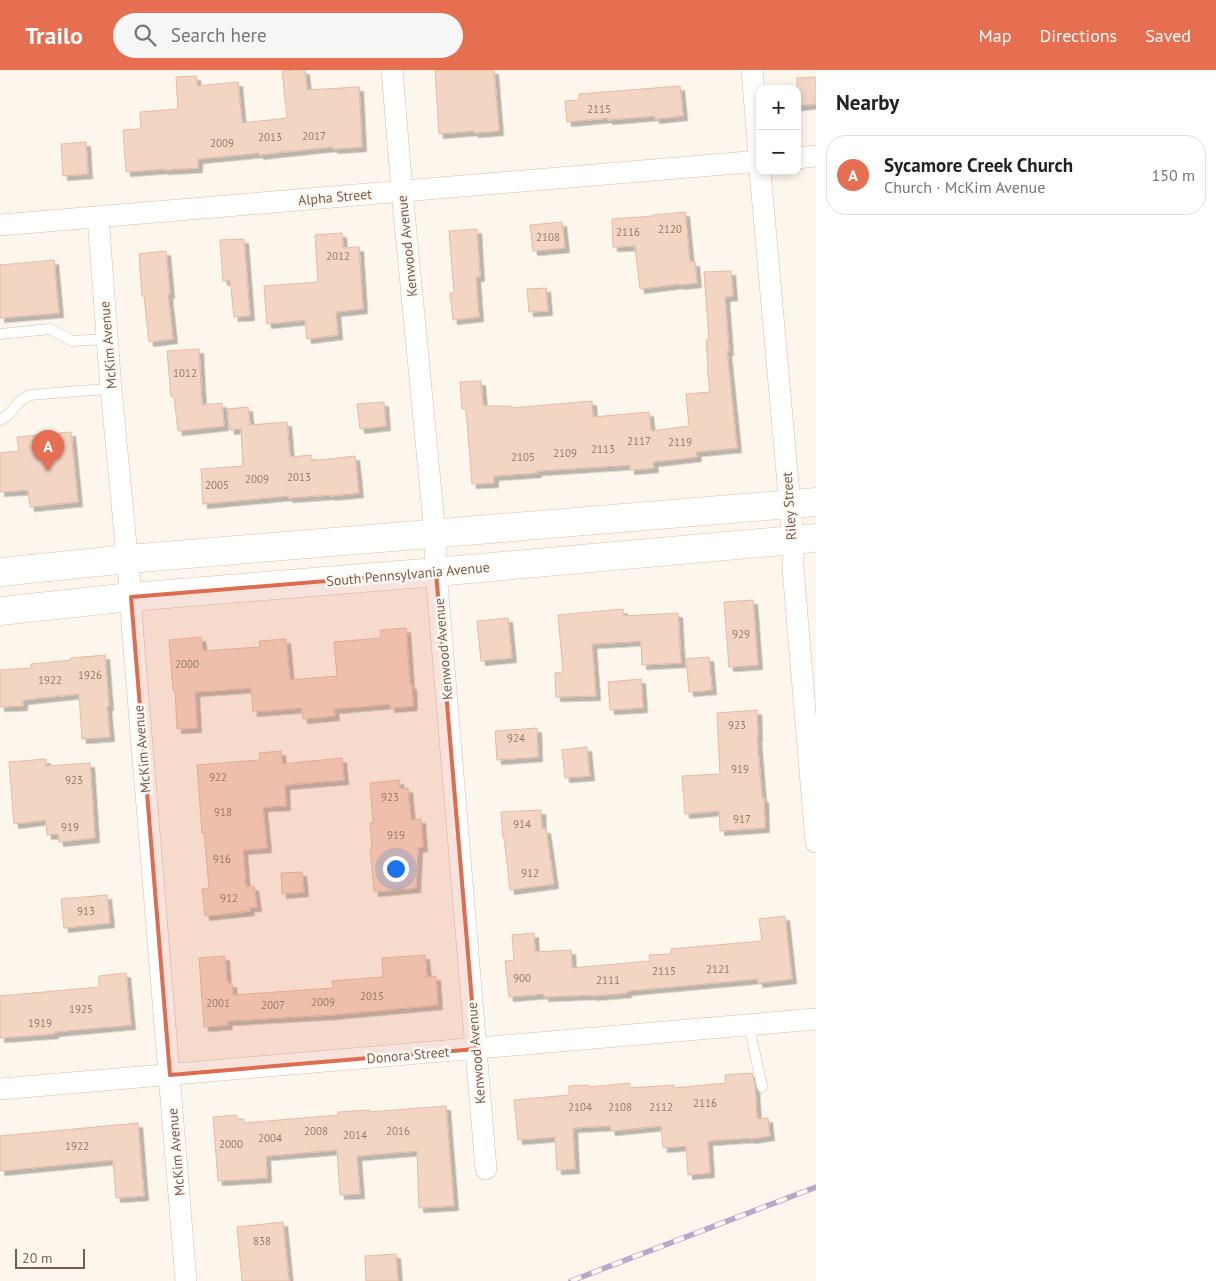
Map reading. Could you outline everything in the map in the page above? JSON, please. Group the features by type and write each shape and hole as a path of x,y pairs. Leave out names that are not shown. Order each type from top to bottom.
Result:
{"main road":[{"path":"0,572 128,559 816,502"},
{"name":"South Pennsylvania Avenue","path":"0,611 132,596 436,572 804,539"}],"street":[{"name":"Kenwood Avenue","path":"392,70 435,534 436,572 486,1169"},
{"path":"752,70 757,130"},
{"path":"801,158 816,156"},
{"name":"Alpha Street","path":"0,225 756,161"},
{"name":"Riley Street","path":"760,175 789,504 804,539 792,568 816,842"},
{"name":"McKim Avenue","path":"98,217 132,596 132,623 186,1281"},
{"name":"Donora Street","path":"0,1089 816,1019"}],"lane":[{"path":"0,334 50,329 72,342 108,339"},
{"path":"0,420 7,416 20,401 30,395 112,389"},
{"path":"749,1025 762,1087"}],"highlighted area":[{"path":"436,572 476,1049 170,1075 131,597"}],"building":[{"path":"305,70 307,90 359,87 362,147 333,149 333,147 198,159 198,168 126,172 123,130 141,129 140,112 178,109 176,77 196,76 197,86 238,82 242,123 287,118 282,71"},
{"path":"435,70 494,70 499,131 439,134"},
{"path":"816,77 816,104 801,106 801,85 797,85 797,78"},
{"path":"680,86 683,116 655,119 655,116 608,120 608,118 567,122 565,101 579,100 579,94"},
{"path":"86,142 88,174 63,176 61,144"},
{"path":"685,212 690,262 695,262 697,283 640,289 635,246 613,247 612,219"},
{"path":"562,222 565,248 533,251 530,225"},
{"path":"477,229 480,277 476,277 479,317 453,320 450,293 454,293 449,231"},
{"path":"342,233 343,248 359,247 363,309 336,312 338,335 307,339 305,320 267,324 264,286 318,282 315,235"},
{"path":"244,239 250,316 234,317 230,280 223,281 220,240"},
{"path":"166,251 173,339 149,342 144,296 142,296 139,254"},
{"path":"54,260 59,313 0,318 0,265"},
{"path":"731,271 733,296 725,297 729,351 727,351 737,448 696,452 697,457 653,462 654,468 630,470 630,465 537,471 537,473 494,476 494,483 472,484 466,409 462,409 460,382 481,381 483,406 511,406 511,408 592,401 593,417 649,412 651,431 689,426 686,394 710,392 707,365 706,340 709,340 704,272"},
{"path":"546,288 548,311 529,312 527,289"},
{"path":"199,349 202,405 222,403 224,426 178,431 174,397 171,397 167,351"},
{"path":"384,402 386,426 360,429 357,404"},
{"path":"248,407 250,425 287,422 290,457 311,455 311,461 355,456 359,493 288,498 288,496 203,504 201,469 243,466 241,429 230,430 227,409"},
{"path":"71,432 78,502 30,507 28,490 0,492 0,453 19,451 17,437"},
{"path":"753,600 758,665 729,667 724,602"},
{"path":"623,609 623,616 678,613 681,663 642,665 641,641 592,644 596,696 556,697 555,673 563,672 558,615"},
{"path":"508,618 512,658 481,661 477,621"},
{"path":"406,628 413,706 390,708 390,704 334,709 335,716 303,719 302,708 253,712 251,688 195,692 197,728 177,729 169,640 201,637 203,651 260,647 259,641 286,639 290,680 337,676 334,642 381,638 380,630"},
{"path":"105,655 110,737 82,739 79,694 23,700 23,706 0,707 0,670 31,668 31,664"},
{"path":"709,657 712,690 689,692 686,659"},
{"path":"641,679 643,708 610,710 608,682"},
{"path":"757,710 757,737 762,798 764,798 765,828 720,831 719,811 685,814 682,776 720,774 717,713"},
{"path":"537,728 538,757 497,760 495,731"},
{"path":"587,747 590,776 565,778 562,750"},
{"path":"281,751 282,764 342,758 344,780 285,785 286,806 263,807 267,848 243,850 246,887 254,886 257,907 249,907 250,911 205,916 202,889 209,888 204,832 202,833 197,765 260,760 259,753"},
{"path":"46,759 46,766 90,763 95,838 59,842 58,834 47,835 46,820 14,824 9,762"},
{"path":"399,780 400,789 408,788 411,820 421,819 423,847 418,848 416,888 374,892 370,848 372,848 370,823 373,823 370,783"},
{"path":"541,810 542,829 546,829 554,884 510,890 501,812"},
{"path":"302,872 304,892 282,894 281,873"},
{"path":"107,895 110,923 64,928 61,899"},
{"path":"785,916 792,979 758,983 758,979 592,996 544,997 544,994 509,997 505,961 514,960 512,935 534,933 535,952 571,950 572,968 650,961 649,955 671,954 671,949 762,941 759,919"},
{"path":"425,955 427,977 436,976 438,1005 331,1015 227,1021 228,1025 204,1027 199,958 225,956 227,983 232,983 233,995 333,988 332,981 383,977 382,958"},
{"path":"126,973 131,1025 0,1038 0,996 99,987 99,976"},
{"path":"752,1073 755,1086 757,1119 768,1118 770,1136 708,1141 710,1173 688,1175 686,1146 663,1148 661,1126 611,1131 610,1126 573,1128 575,1169 557,1170 555,1137 518,1140 514,1100 569,1095 569,1086 589,1085 589,1087 630,1083 630,1088 674,1085 674,1088 726,1083 725,1075"},
{"path":"446,1106 454,1206 419,1208 417,1151 357,1156 360,1194 340,1195 337,1150 266,1156 267,1178 218,1181 213,1117 236,1115 237,1119 244,1119 244,1123 338,1115 338,1112 369,1110 369,1112"},
{"path":"138,1123 144,1196 116,1198 113,1160 0,1171 0,1136"},
{"path":"283,1222 289,1281 242,1281 237,1227"},
{"path":"396,1254 398,1281 366,1281 365,1256"}],"railway":[{"path":"571,1281 816,1187"}],"place":[{"name":"Sycamore Creek Church","path":"48,471"}]}
